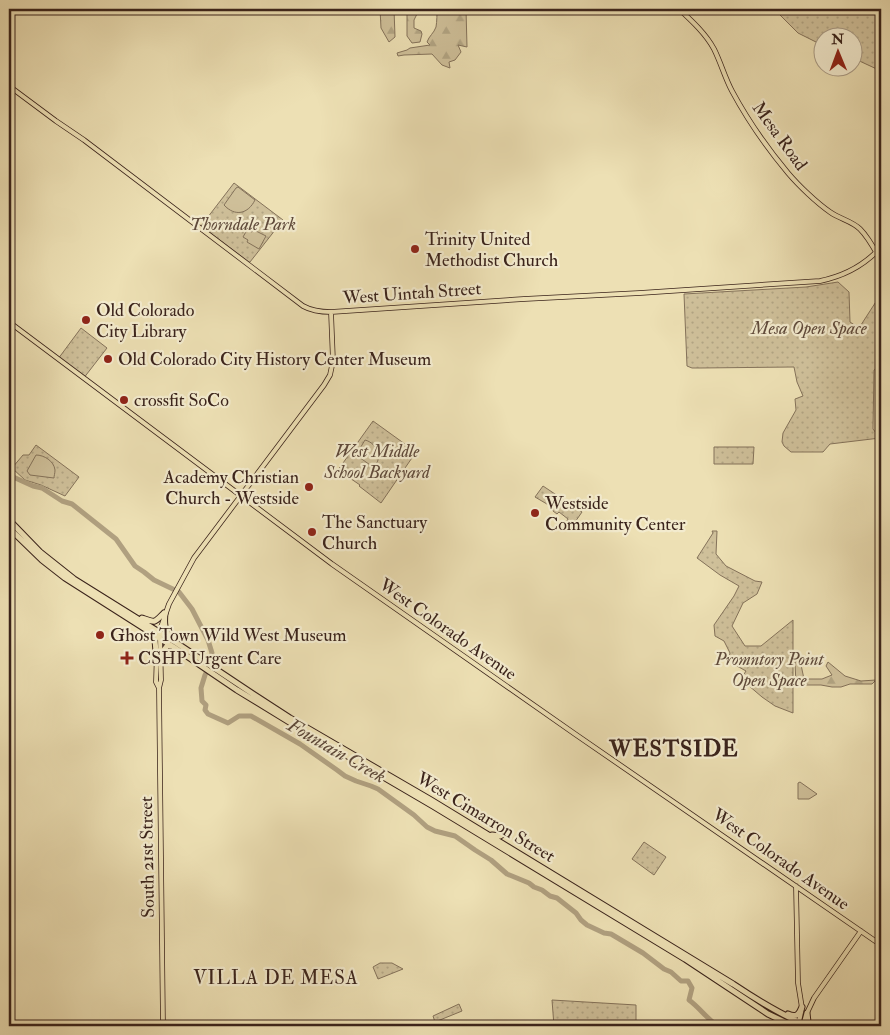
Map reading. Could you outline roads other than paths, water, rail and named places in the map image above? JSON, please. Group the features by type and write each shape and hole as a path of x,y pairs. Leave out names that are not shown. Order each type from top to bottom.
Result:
{"highway":[{"name":"West Cimarron Street","path":"9,520 32,545 65,573 130,614 175,648 802,1025"},
{"name":"West Cimarron Street","path":"9,528 37,556 65,578 134,622 183,648 201,663"},
{"path":"130,614 154,622 165,613"},
{"path":"165,613 164,626 167,633 183,648"},
{"path":"134,622 150,634 159,653 166,646 175,648"},
{"name":"West Cimarron Street","path":"215,672 284,719 412,793 678,954 770,1015 793,1026"},
{"path":"476,828 496,837 507,832 506,840 508,843 523,856"},
{"path":"765,1004 794,1016 798,1014 802,1007"},
{"path":"758,1006 802,1025"},
{"path":"807,1013 808,1022 812,1026"},
{"path":"770,1015 787,1026"}],"main road":[{"name":"Mesa Road","path":"679,9 711,43 728,83 742,108 789,174 829,212 851,222 860,229 870,241 881,261"},
{"name":"West Uintah Street","path":"9,86 84,140 303,306 312,310 331,312 820,281 838,277 853,270 881,247"},
{"name":"South 21st Street","path":"163,1026 159,688 161,680 159,636 171,599 194,558 330,375 333,360 331,312"},
{"name":"West Colorado Avenue","path":"9,322 366,589 881,945"},
{"path":"796,886 798,983 802,1007 802,1025"},
{"path":"802,1025 814,998 861,930"}],"waterway":[{"name":"Fountain Creek","path":"9,471 11,476 42,488 62,501 72,504 116,539 135,566 154,580 179,592 192,609 208,640 212,653 212,661 201,688 202,701 206,705 205,710 208,714 228,723 239,716 251,716 300,744 345,776 378,789 414,815 427,827 455,836 491,860 507,874 557,898 576,913 587,925 604,933 611,934 643,953 681,981 688,981 692,988 689,1000 718,1026"}],"place":[{"name":"Trinity United Methodist Church","path":"415,249"},
{"name":"Old Colorado City Library","path":"86,320"},
{"name":"Old Colorado City History Center Museum","path":"108,359"},
{"name":"crossfit SoCo","path":"124,400"},
{"name":"Academy Christian Church - Westside","path":"309,487"},
{"name":"Westside Community Center","path":"535,513"},
{"name":"The Sanctuary Church","path":"312,532"},
{"name":"Ghost Town Wild West Museum","path":"100,635"},
{"name":"CSHP Urgent Care","path":"127,658"}],"district":[{"name":"WESTSIDE","path":"674,748"},
{"name":"VILLA DE MESA","path":"276,977"}],"park label":[{"name":"Thorndale Park","path":"243,224"},
{"name":"Mesa Open Space","path":"809,328"},
{"name":"West Middle School Backyard","path":"377,461"},
{"name":"Promntory Point Open Space","path":"769,670"}]}
